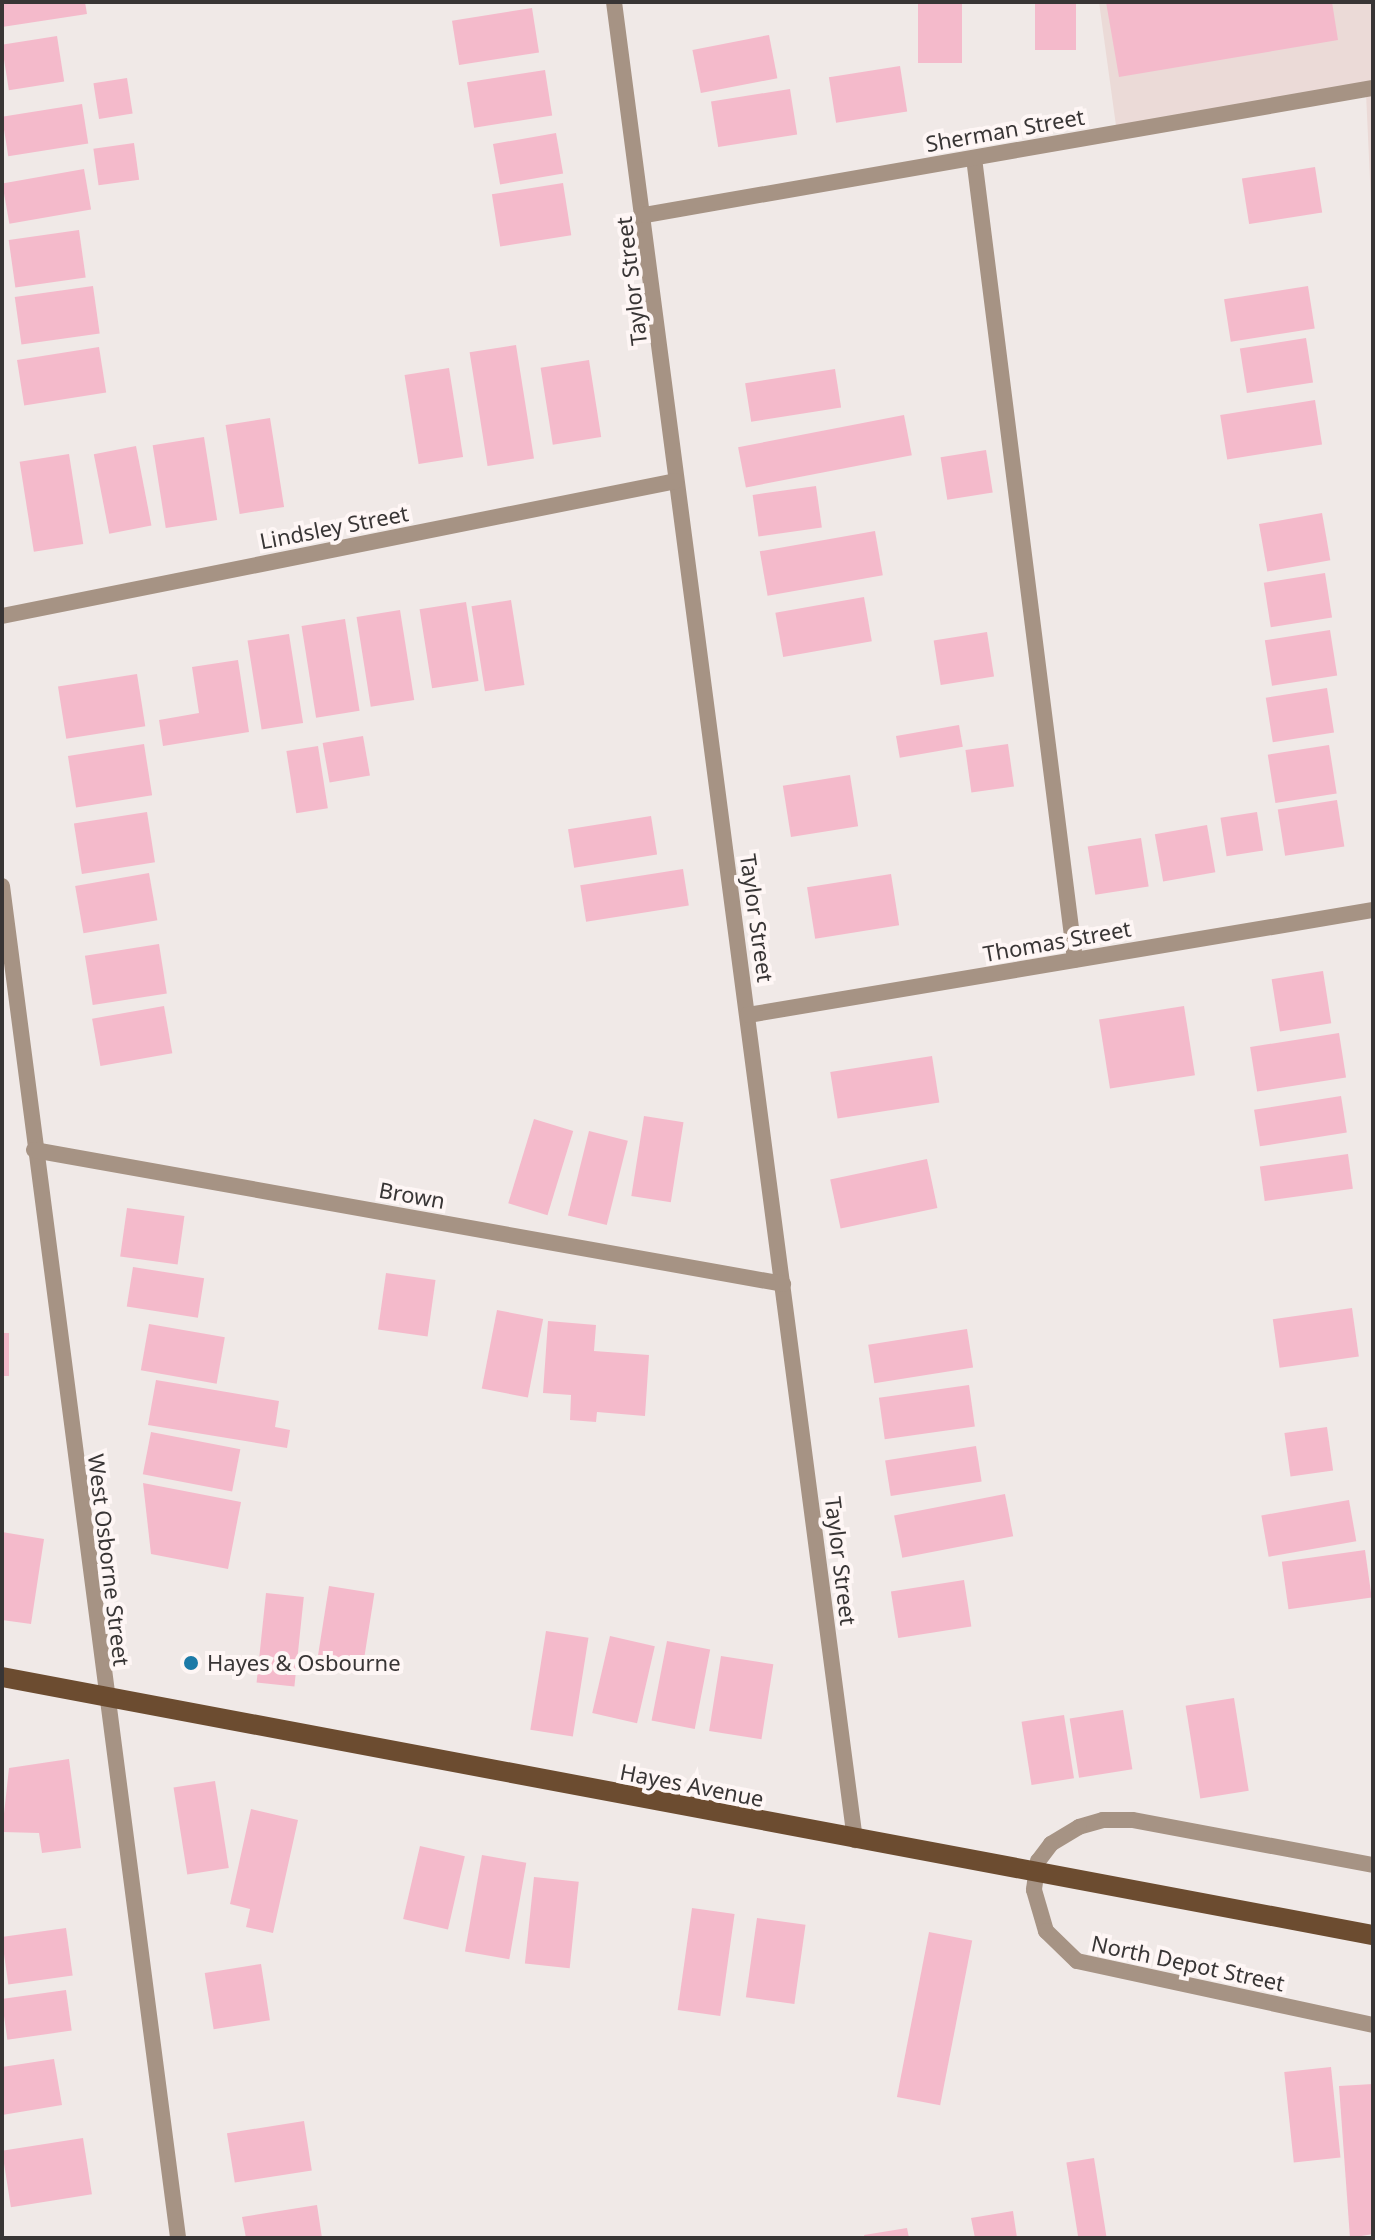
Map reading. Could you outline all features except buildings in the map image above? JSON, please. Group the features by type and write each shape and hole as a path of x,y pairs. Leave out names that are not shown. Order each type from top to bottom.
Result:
{"main road":[{"name":"Hayes Avenue","path":"2,1677 1034,1875 1373,1935"}],"street":[{"name":"Taylor Street","path":"614,2 645,215 676,481 855,1840"},
{"name":"Sherman Street","path":"645,215 1373,88"},
{"path":"974,158 1075,960"},
{"name":"Lindsley Street","path":"2,616 676,481"},
{"name":"West Osborne Street","path":"2,886 104,1697 178,2238"},
{"name":"Thomas Street","path":"748,1015 1373,910"},
{"name":"Brown","path":"34,1150 783,1284"},
{"path":"1034,1875 1057,1839 1086,1824 1113,1820 1373,1865"},
{"name":"North Depot Street","path":"1034,1875 1034,1899 1042,1923 1056,1945 1077,1961 1373,2025"}],"shaded area":[{"path":"1099,2 1373,2 1373,246 1366,93 1117,133"}],"place":[{"name":"Hayes & Osbourne","path":"191,1663"}]}
